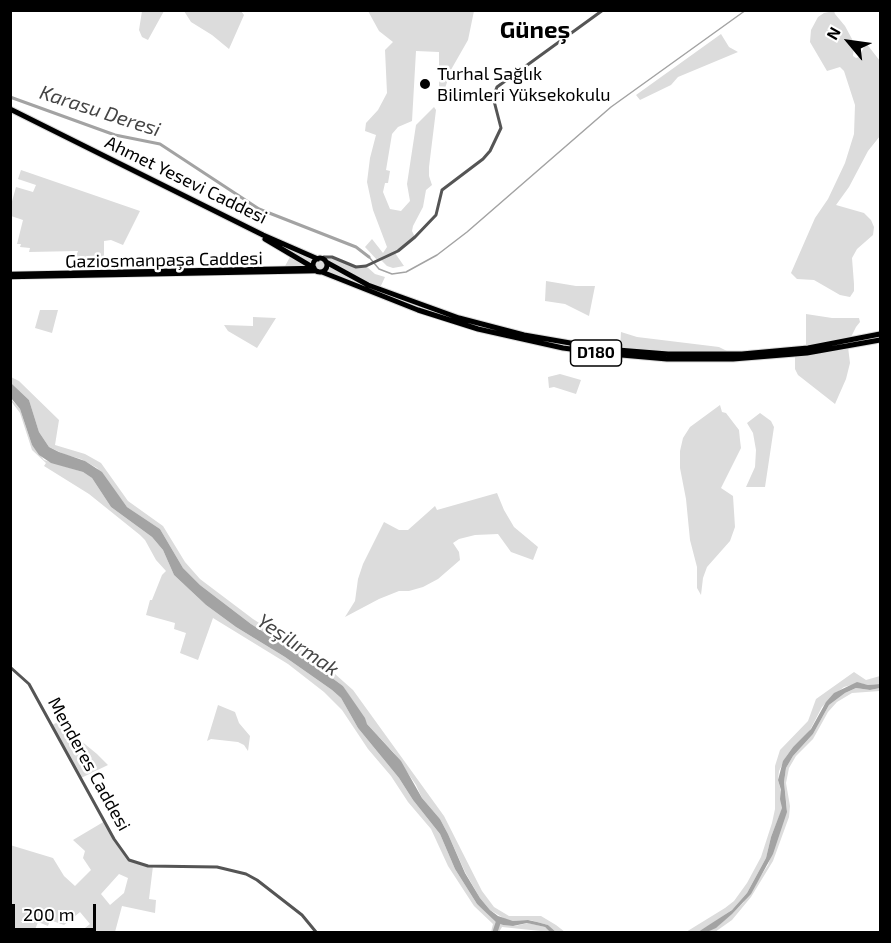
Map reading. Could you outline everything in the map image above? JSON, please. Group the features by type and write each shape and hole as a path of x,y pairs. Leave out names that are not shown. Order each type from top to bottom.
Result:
{"highway":[{"name":"Ahmet Yesevi Caddesi","path":"10,111 263,235 322,260"},
{"name":"Ahmet Yesevi Caddesi","path":"10,111 262,238 318,270"},
{"path":"322,260 327,266 318,270 313,264 322,260"},
{"name":"D180","path":"322,260 368,285 438,312 524,335 597,348 668,354 742,354 808,348 880,334"},
{"name":"Gaziosmanpaşa Caddesi","path":"318,270 414,308 478,329 559,347 609,354 684,359 742,359 807,353 880,340"}],"main road":[{"name":"Gaziosmanpaşa Caddesi","path":"10,276 318,270"}],"street":[{"path":"322,260 324,257 332,257 360,267 370,265 401,249 436,215 442,190 488,153 501,128 493,97 497,87 603,10"},
{"name":"Menderes Caddesi","path":"10,667 31,687 122,851 132,862 148,866 217,867 246,874 258,880 302,915 316,933"}],"shaded area":[{"path":"142,11 164,11 148,40 142,37 139,30"},
{"path":"184,11 241,11 244,15 229,49 191,22"},
{"path":"368,11 474,11 468,40 452,68 444,91 439,86 439,52 416,51 412,121 398,127 392,134 386,170 390,171 388,183 385,183 383,192 390,209 401,211 410,201 407,184 416,125 434,107 436,110 429,167 432,185 426,190 423,207 413,226 412,231 415,237 395,253 404,266 393,268 381,260 378,261 365,247 372,239 383,253 387,247 373,210 367,182 376,135 365,131 366,123 378,110 387,93 385,50 393,42 379,31"},
{"path":"834,11 852,39 853,56 859,57 866,43 880,61 880,136 868,151 849,187 836,205 864,213 874,227 873,235 857,249 852,258 854,291 850,297 840,295 814,280 797,279 791,273 815,218 828,199 845,163 854,134 855,105 844,71 840,67 827,71 810,42 811,30 818,17"},
{"path":"721,34 729,47 738,52 678,77 671,85 640,100 636,95"},
{"path":"21,170 140,211 123,245 111,240 104,241 104,265 92,265 91,258 83,258 83,265 73,265 78,251 29,252 30,248 20,247 21,244 17,244 23,220 11,216 11,205 16,187 33,192 36,185 18,179"},
{"path":"278,242 318,259 332,257 350,265 366,266 375,274 385,277 379,290 358,280 356,284 317,271 284,268 291,255"},
{"path":"546,281 576,286 595,286 589,316 565,304 545,301"},
{"path":"40,310 58,310 52,333 35,328"},
{"path":"806,314 832,318 859,318 860,322 851,337 806,348"},
{"path":"253,317 276,318 257,348 228,331 224,325 253,326"},
{"path":"621,332 637,337 719,347 733,354 620,350"},
{"path":"848,347 850,363 835,404 798,375 795,369 795,354"},
{"path":"560,374 581,380 576,394 554,387 549,388 548,377"},
{"path":"11,377 19,381 59,420 55,445 85,454 101,463 128,501 163,526 185,562 200,579 253,619 326,666 353,690 444,816 482,891 494,907 509,916 541,916 565,932 556,932 548,925 530,920 505,919 490,910 465,872 440,819 422,798 394,753 367,724 343,686 251,624 200,585 183,568 160,529 127,507 97,468 81,459 49,447 39,432 29,400 11,383"},
{"path":"11,383 29,400 39,432 49,447 85,461 102,472 127,507 160,529 183,568 200,585 251,624 343,686 367,724 401,761 422,798 440,819 465,873 490,910 498,916 513,921 528,920 548,925 556,932 527,923 513,926 503,925 496,922 477,904 455,869 440,834 399,778 358,728 341,698 285,657 236,627 206,605 174,575 163,550 152,537 111,507 92,478 83,472 51,463 39,455 32,445 20,409 11,398"},
{"path":"10,398 20,409 32,445 44,460 83,472 92,478 111,507 152,537 163,550 174,575 206,605 236,627 285,657 341,698 358,728 399,778 440,834 455,869 477,904 503,925 515,926 528,923 545,927 550,932 502,927 499,932 491,932 493,924 474,906 448,866 431,829 368,749 342,710 324,692 288,664 213,618 198,660 180,653 186,633 174,629 175,623 146,615 150,600 166,571 140,535 89,494 44,466 46,463 32,450 20,413"},
{"path":"720,405 722,412 726,413 739,430 741,448 721,488 733,496 735,527 730,541 707,567 701,595 697,588 697,567 690,540 680,468 680,451 683,438 690,427"},
{"path":"760,413 771,421 774,427 765,487 746,487 755,467 756,450 753,433 747,423"},
{"path":"497,493 514,527 538,547 533,560 511,552 498,534 475,535 459,539 453,543 459,552 460,560 438,579 423,587 399,591 379,599 345,617 355,601 363,564 384,522 399,530 408,530 435,506 437,510"},
{"path":"854,672 866,680 880,676 880,684 859,683 844,687 836,693 822,707 809,732 786,757 779,771 778,780 782,809 766,858 747,893 733,909 713,923 698,932 686,932 734,901 747,883 761,857 772,823 775,809 775,766 780,750 808,721 816,699"},
{"path":"857,682 868,685 880,684 880,688 870,690 856,688 829,705 813,734 793,756 786,768 784,782 787,812 773,854 751,894 716,928 707,932 698,932 732,910 747,893 766,858 782,808 778,780 783,761 811,729 826,702 834,693"},
{"path":"856,688 870,690 880,688 880,691 852,693 837,702 828,712 813,739 796,756 789,768 786,783 790,806 789,817 773,861 751,897 732,920 715,932 706,932 718,926 743,903 768,865 787,810 784,782 786,768 793,756 813,734 829,705"},
{"path":"218,705 235,712 239,723 250,736 248,751 238,742 211,739 207,741"},
{"path":"58,722 108,765 81,778 52,725"},
{"path":"105,821 121,851 129,860 153,866 149,899 156,900 155,913 122,906 115,932 80,932 90,924 80,912 64,925 50,920 48,926 38,922 34,932 11,932 10,845 53,858 64,876 75,886 91,870 83,858 85,851 73,840","holes":["119,874 128,878 124,893 110,905 101,894"]}],"waterway":[{"path":"369,257 379,269 392,274 406,272 437,255 467,232 611,107 746,10"},
{"name":"Karasu Deresi","path":"10,97 115,135 160,144 259,209 356,247 369,257"},
{"path":"495,932 499,920"}],"place":[{"name":"Turhal Sağlık Bilimleri Yüksekokulu","path":"425,84"}],"district":[{"name":"Güneş","path":"535,30"}],"water label":[{"name":"Yeşilırmak","path":"298,645"}]}
